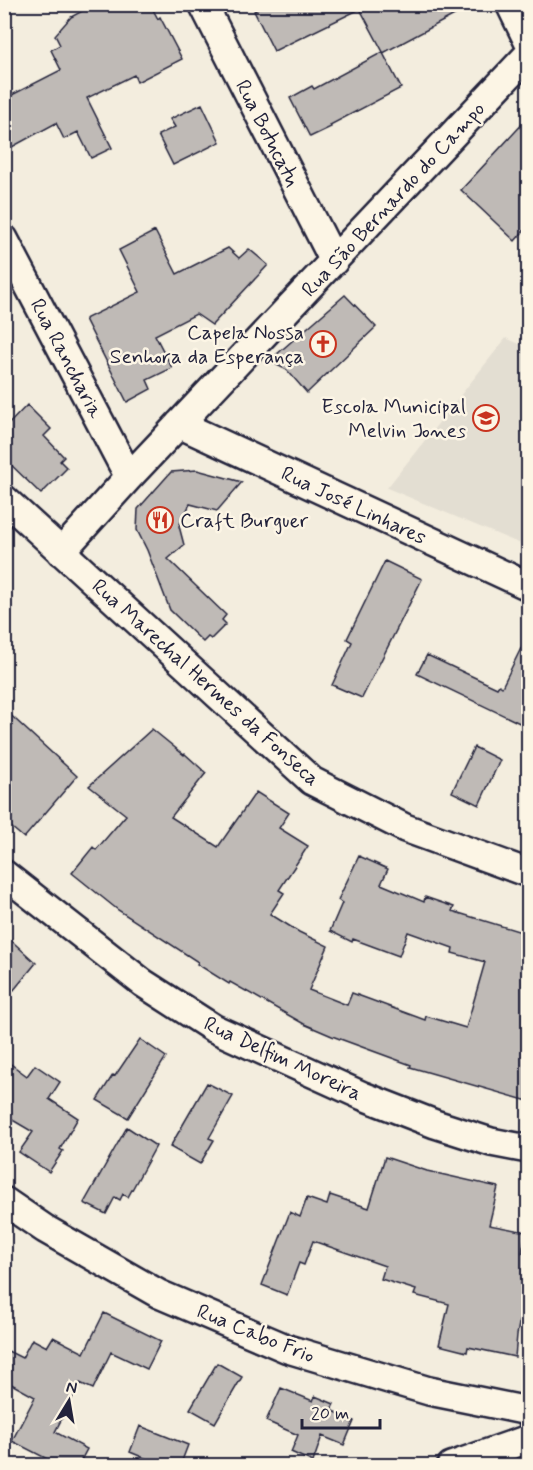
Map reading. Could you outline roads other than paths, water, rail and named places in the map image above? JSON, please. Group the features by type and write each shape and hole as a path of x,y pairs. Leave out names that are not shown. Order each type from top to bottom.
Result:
{"street":[{"name":"Rua Botucatu","path":"203,4 334,261"},
{"path":"510,4 528,41"},
{"name":"Rua São Bernardo do Campo","path":"61,552 129,477 528,55"},
{"name":"Rua Rancharia","path":"4,239 129,477"},
{"name":"Rua José Linhares","path":"179,424 528,586"},
{"name":"Rua Marechal Hermes da Fonseca","path":"4,499 312,781 405,828 528,873"},
{"name":"Rua Delfim Moreira","path":"4,874 143,983 213,1028 306,1072 404,1112 491,1142 528,1149"},
{"name":"Rua Cabo Frio","path":"4,1201 45,1229 159,1294 288,1349 429,1391 528,1411"},
{"path":"451,1466 528,1440"}],"place":[{"name":"Capela Nossa Senhora da Esperança","path":"323,344"},
{"name":"Escola Municipal Melvin Jones","path":"486,418"},
{"name":"Craft Burguer","path":"160,520"}]}
